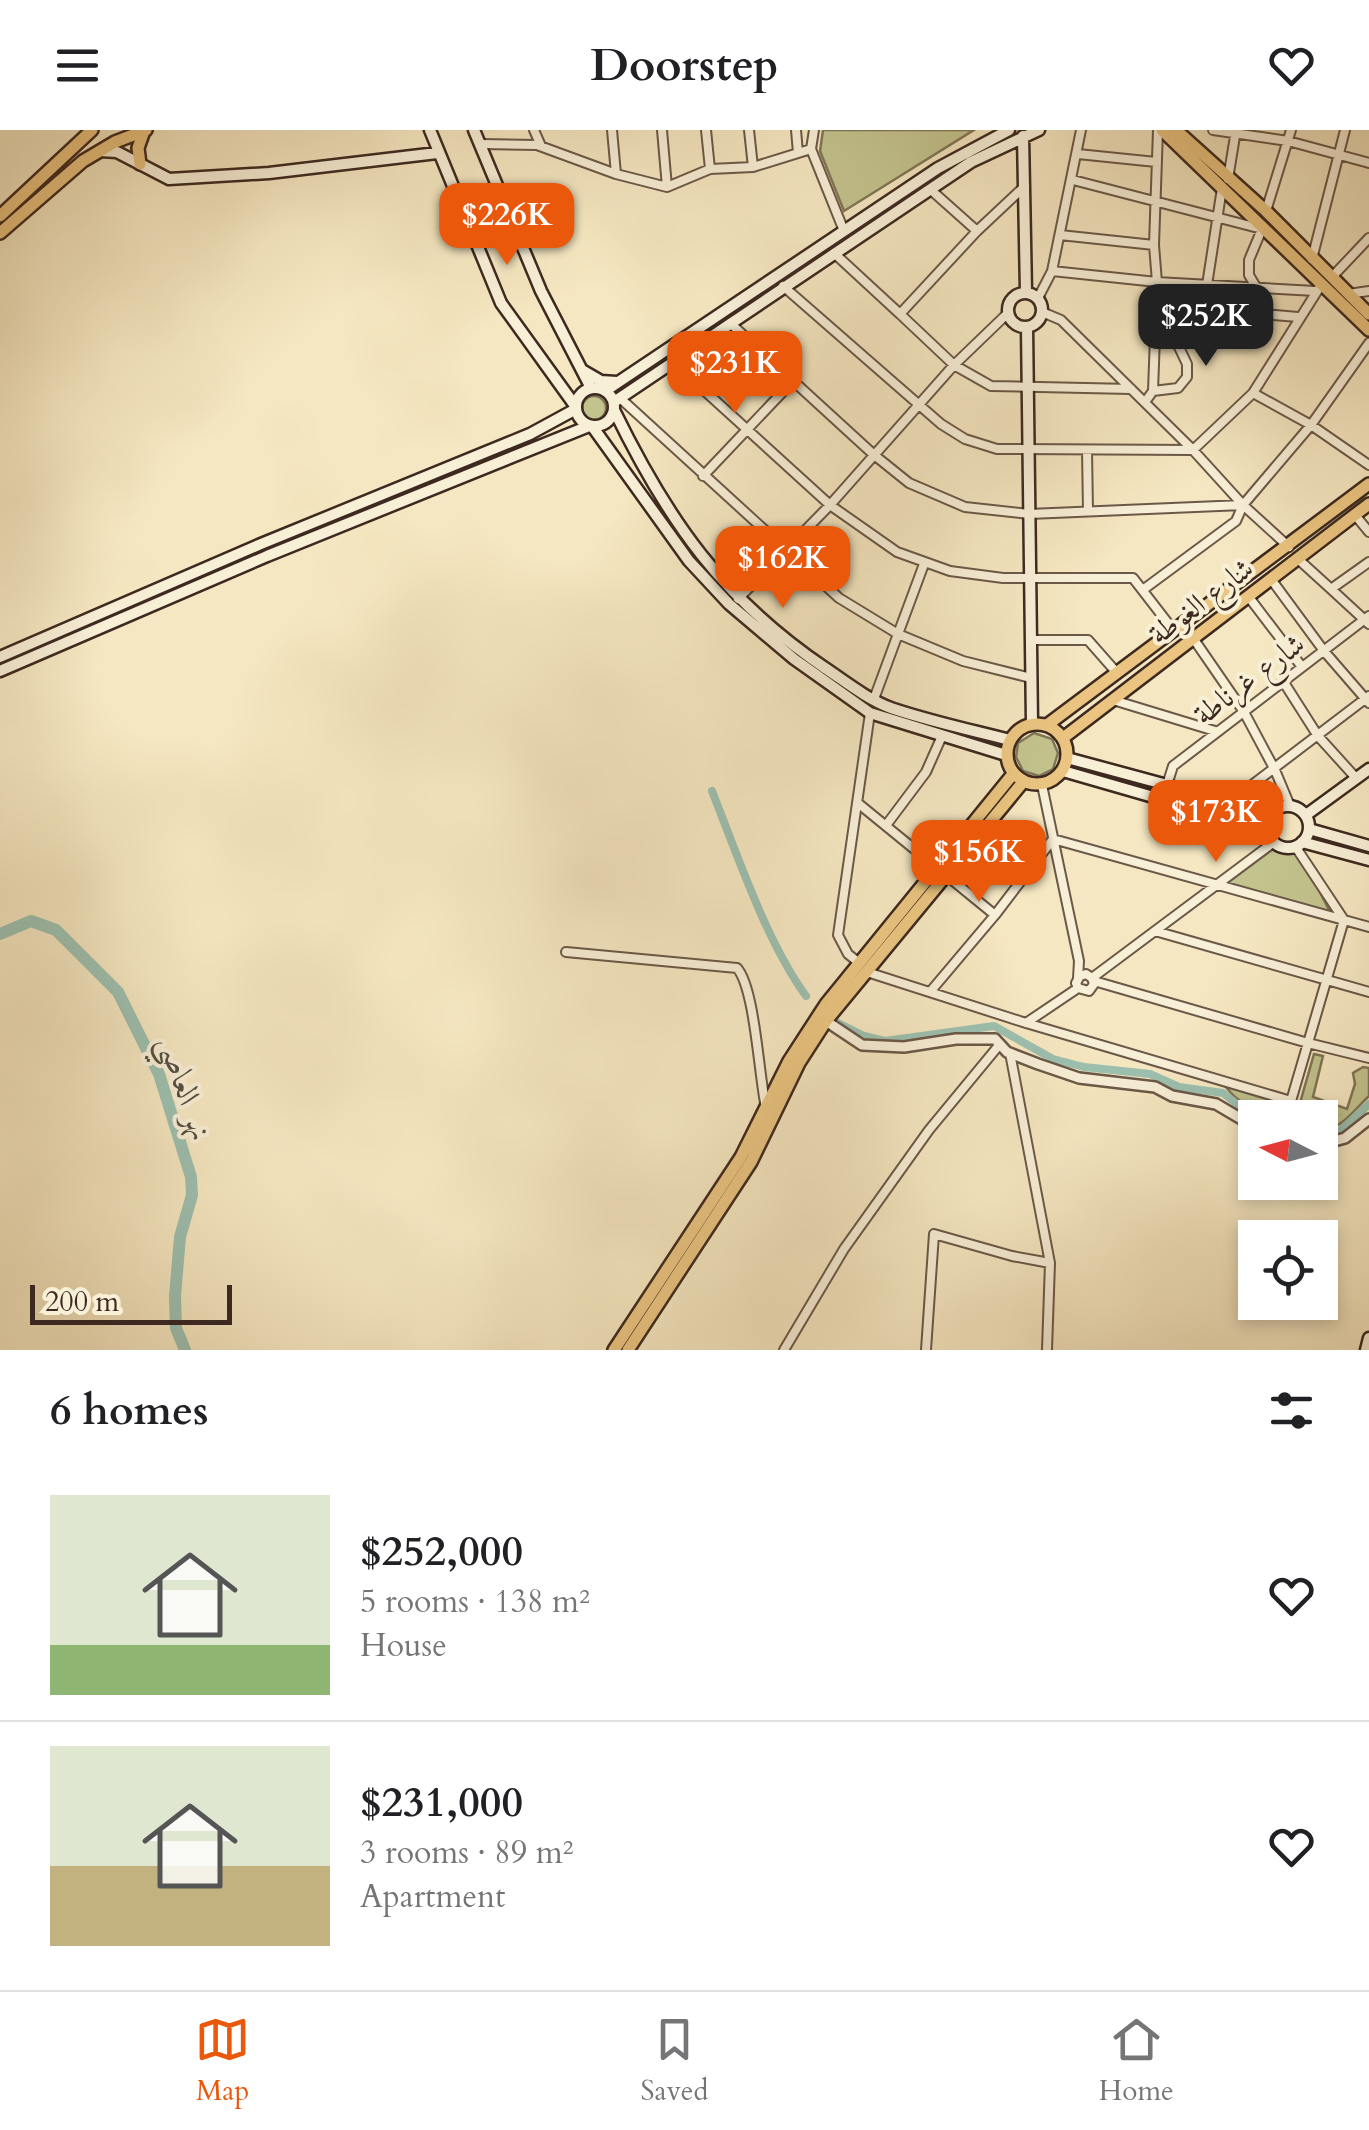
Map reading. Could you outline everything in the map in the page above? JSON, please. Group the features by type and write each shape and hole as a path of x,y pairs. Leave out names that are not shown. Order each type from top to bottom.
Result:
{"main road":[{"path":"0,216 76,136 92,130"},
{"path":"430,130 501,303 580,419 603,442 690,561 729,604 794,659 870,713 1006,755"},
{"path":"474,130 545,300 591,388"},
{"path":"605,391 938,168 1009,130"},
{"path":"0,672 267,556 590,426 606,423 616,403 783,286 970,162 1039,130"},
{"path":"1160,130 1266,212 1312,259 1323,285 1348,294 1369,314"},
{"path":"1176,130 1262,228 1369,330"},
{"path":"140,164 138,148 145,131"},
{"path":"0,233 83,161 145,131"},
{"path":"1023,136 1026,292"},
{"path":"100,151 117,152 168,178 269,173 437,153"},
{"path":"1026,292 1038,298 1042,312 1037,322 1027,327 1013,322 1008,314 1012,298 1026,292"},
{"path":"1027,327 1032,724"},
{"path":"579,368 601,381 618,382"},
{"path":"0,657 530,434 576,408 580,395 591,388 605,391 616,403 641,465 678,526 738,599 803,653 888,707 1010,740"},
{"path":"566,436 603,442"},
{"path":"1047,725 1369,484"},
{"name":"شارع الغوطة","path":"1063,738 1369,504"},
{"path":"1032,724 1047,725 1063,738 1065,765 1042,784 1018,778 1006,755 1010,740 1032,724"},
{"path":"1065,765 1167,785 1227,804 1268,825 1274,842 1284,847 1299,844 1369,860"},
{"path":"1065,765 1268,825"},
{"path":"1306,815 1369,770"},
{"path":"614,1350 742,1157 815,1020 1018,778"},
{"path":"1268,825 1277,809 1290,806 1306,815 1309,829 1299,844"},
{"path":"1309,829 1369,846"},
{"path":"628,1350 751,1162 799,1064 862,967"},
{"path":"1366,1350 1369,1338"}],"street":[{"path":"534,130 541,146"},
{"path":"612,130 616,174"},
{"path":"662,130 667,186"},
{"path":"706,130 710,169"},
{"path":"749,130 753,168"},
{"path":"796,130 798,153"},
{"path":"814,130 812,148 844,231"},
{"path":"1038,298 1052,271 1081,130"},
{"path":"1145,402 1152,391 1158,282 1154,245 1156,162 1160,130"},
{"path":"1213,130 1288,141 1369,163"},
{"path":"1266,212 1291,130"},
{"path":"1312,259 1345,130"},
{"path":"1208,285 1216,218 1236,131"},
{"path":"480,144 541,146 616,174 667,186 710,169 753,168 812,148"},
{"path":"1078,154 1156,162"},
{"path":"1073,180 1262,228 1250,260 1250,275 1256,287 1251,313 1298,318"},
{"path":"900,314 1024,186"},
{"path":"931,190 977,232"},
{"path":"1060,236 1154,245"},
{"path":"783,286 964,439 997,448 1028,450 1194,450 1253,392 1298,318 1323,285 1369,238"},
{"path":"834,253 954,365 991,386 1132,388"},
{"path":"1052,271 1208,285 1323,285"},
{"path":"1348,294 1369,291"},
{"path":"1042,312 1060,320 1132,388 1243,505 1289,547"},
{"path":"738,599 830,505 954,365 1008,314"},
{"path":"730,322 909,483 966,507 1029,514 1243,505"},
{"path":"1152,391 1178,388 1187,377 1187,364 1178,345 1154,335"},
{"path":"1144,590 1236,521 1243,505 1310,425 1369,343"},
{"path":"674,363 830,505 872,537 924,564 950,571 1030,579 1133,578 1174,631"},
{"path":"703,476 794,380"},
{"path":"1253,392 1369,465"},
{"path":"616,403 839,598 898,634 963,661 1032,678"},
{"path":"1087,450 1088,511"},
{"path":"1354,515 1369,532"},
{"path":"1298,559 1368,620"},
{"path":"1332,589 1369,562"},
{"path":"874,699 924,564"},
{"path":"1227,804 1368,699 1324,651 1270,579"},
{"path":"1248,596 1302,667"},
{"name":"شارع غرناطة","path":"1167,785 1173,766 1215,731 1368,620"},
{"path":"1193,638 1244,712 1290,806"},
{"path":"1031,640 1088,640 1117,674"},
{"path":"1284,682 1318,736 1356,778"},
{"path":"1113,700 1215,731"},
{"path":"870,713 838,935 848,954 862,967 1026,1023 1291,1101 1344,920 1299,844"},
{"path":"887,824 926,772 942,736"},
{"path":"1042,784 1079,961 1078,983 1086,992 1092,981 1274,842"},
{"path":"858,804 995,915"},
{"path":"1053,838 1369,927"},
{"path":"930,992 1053,838"},
{"path":"1156,931 1369,992"},
{"path":"566,952 720,965 742,972 750,998 766,1108"},
{"path":"1079,961 1092,981"},
{"path":"1026,1023 1078,983 1092,981 1369,1058"},
{"path":"826,1021 862,1045 995,1039 1010,1053 1079,1078 1156,1088 1172,1096 1216,1104 1238,1118"},
{"path":"784,1350 844,1249 929,1130 1000,1044"},
{"path":"1010,1053 1050,1263 1048,1350"},
{"path":"1338,1140 1369,1119"},
{"path":"926,1350 934,1234 1050,1263"}],"green space":[{"path":"823,130 974,130 844,211 820,151"},
{"path":"594,396 603,399 603,417 594,420 585,417 582,408 585,399"},
{"path":"1034,733 1052,739 1058,753 1053,769 1039,776 1023,771 1016,757 1018,743"},
{"path":"1273,849 1300,853 1330,912 1227,883"},
{"path":"1314,1054 1323,1056 1313,1097 1322,1100 1301,1100"},
{"path":"1369,1068 1369,1096 1338,1125 1338,1106 1347,1109 1355,1084 1353,1073"},
{"path":"1225,1086 1273,1100 1239,1100"}],"waterway":[{"path":"712,791 765,924 806,996"},
{"name":"نهر العاصي","path":"0,934 31,921 56,930 118,992 159,1074 191,1177 192,1195 180,1237 175,1296 176,1328 185,1350"},
{"path":"838,1023 885,1041 994,1026 1053,1059 1084,1067 1150,1074 1179,1087 1223,1093 1238,1105"},
{"path":"1338,1132 1369,1104"}]}
